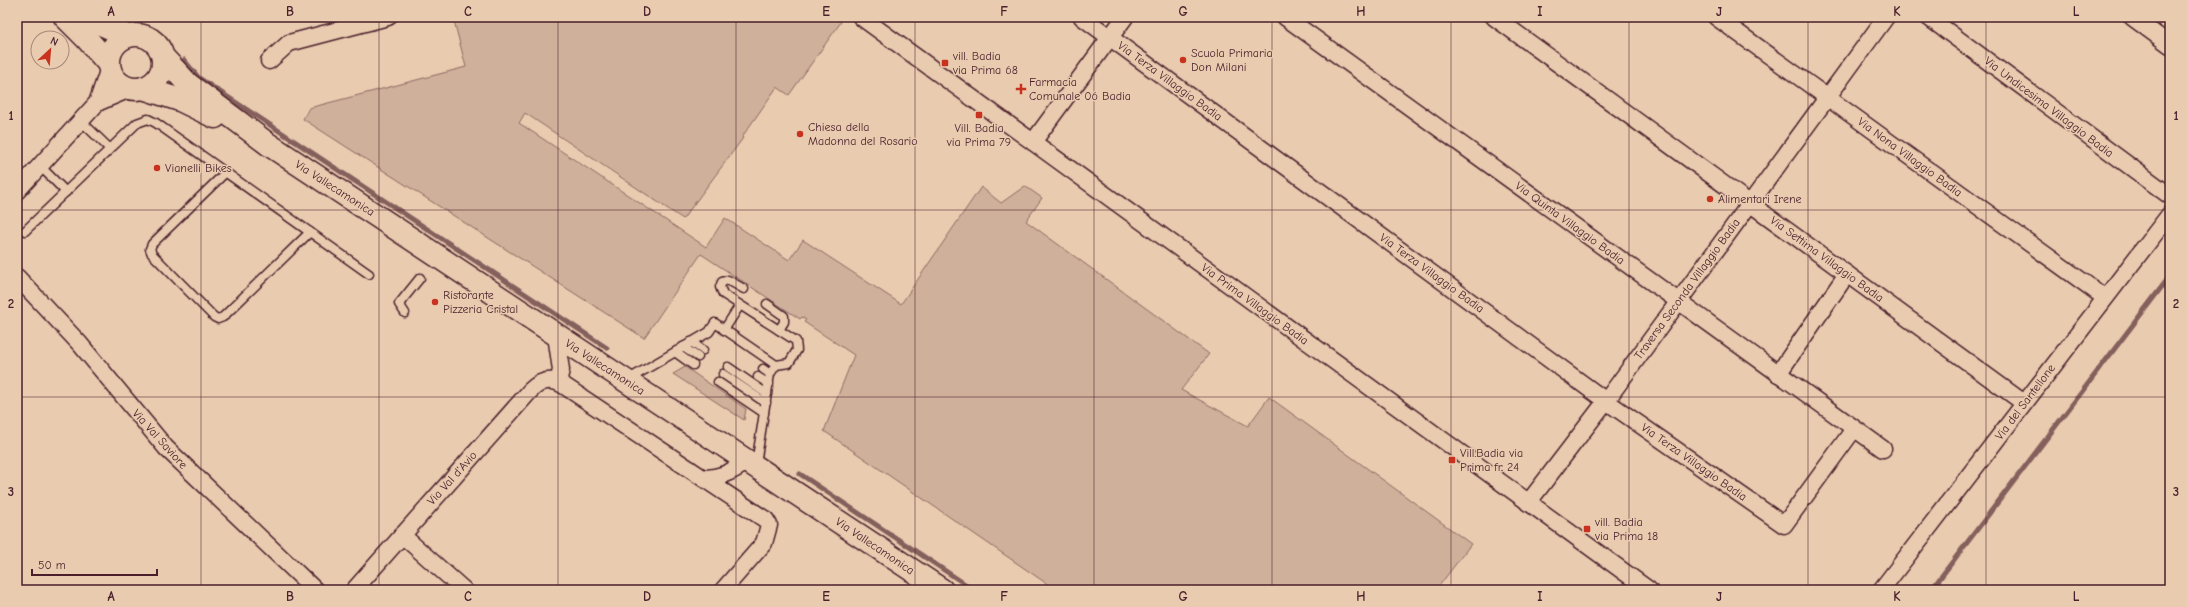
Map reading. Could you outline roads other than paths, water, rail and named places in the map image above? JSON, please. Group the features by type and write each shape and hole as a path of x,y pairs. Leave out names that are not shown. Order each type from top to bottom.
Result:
{"main road":[{"name":"Via Vallecamonica","path":"65,17 87,39 108,66 116,82 191,105 268,144"},
{"name":"Via Vallecamonica","path":"85,17 128,36 135,35 150,39 160,50 163,57 188,84 268,144 942,590"},
{"path":"108,66 111,49 116,43 128,36"},
{"path":"136,89 149,86 159,77 163,64 163,57"}],"street":[{"path":"269,61 289,42 388,17"},
{"name":"Via Prima Villaggio Badia","path":"861,17 1649,590"},
{"name":"Via Terza Villaggio Badia","path":"1082,17 1606,400 1784,525 1854,429"},
{"path":"1033,142 1125,17"},
{"name":"Via Quinta Villaggio Badia","path":"1285,17 1883,449"},
{"name":"Via Settima Villaggio Badia","path":"1494,17 2024,403"},
{"name":"Via Nona Villaggio Badia","path":"1716,17 2104,297"},
{"name":"Traversa Seconda Villaggio Badia","path":"1528,503 1606,400 1886,17"},
{"name":"Via Undicesima Villaggio Badia","path":"1928,17 2170,196"},
{"path":"2132,17 2170,45"},
{"path":"17,191 97,103 108,66"},
{"path":"97,103 136,89"},
{"name":"Via del Santellone","path":"1881,590 2104,297 2170,214"},
{"path":"1778,374 1848,274"},
{"name":"Via Val Saviore","path":"17,277 80,344 166,448 315,590"},
{"path":"556,335 562,370 558,382 766,520 770,525 764,543 723,590"},
{"name":"Via Val d'Avio","path":"354,590 534,387 546,380 558,382"},
{"path":"703,478 712,478 731,473 752,464"},
{"path":"402,535 464,590"}],"lane":[{"path":"25,231 137,123 148,119 156,122 369,274"},
{"path":"81,121 110,149"},
{"path":"40,166 66,192"},
{"path":"226,172 152,244 150,249 152,254 215,318 223,317 310,232"},
{"path":"405,313 399,304 420,278"},
{"path":"626,381 691,342 711,333 715,323 776,365 789,363 798,350 796,341 722,293 721,283 726,280 730,280 744,289"},
{"path":"767,304 784,316 784,322 779,330"},
{"path":"724,330 740,305"},
{"path":"700,337 708,343"},
{"path":"691,342 703,350"},
{"path":"683,347 698,357"},
{"path":"675,352 693,365"},
{"path":"752,464 766,403 770,374 776,365"},
{"path":"728,367 767,394"},
{"path":"763,369 770,374"},
{"path":"723,374 766,403"},
{"path":"758,377 769,384"},
{"path":"718,382 764,413"}],"waterway":[{"path":"184,60 199,78 607,348"},
{"path":"1931,590 2170,276"},
{"path":"800,474 974,590"}],"place":[{"name":"Scuola Primaria Don Milani","path":"1183,60"},
{"name":"vill. Badia via Prima 68","path":"945,63"},
{"name":"Farmacia Comunale 06 Badia","path":"1021,89"},
{"name":"Vill. Badia via Prima 79","path":"979,115"},
{"name":"Chiesa della Madonna del Rosario","path":"800,134"},
{"name":"Vianelli Bikes","path":"157,168"},
{"name":"Alimentari Irene","path":"1710,199"},
{"name":"Ristorante Pizzeria Cristal","path":"435,302"},
{"name":"Vill.Badia via Prima fr. 24","path":"1452,460"},
{"name":"vill. Badia via Prima 18","path":"1587,529"}]}
